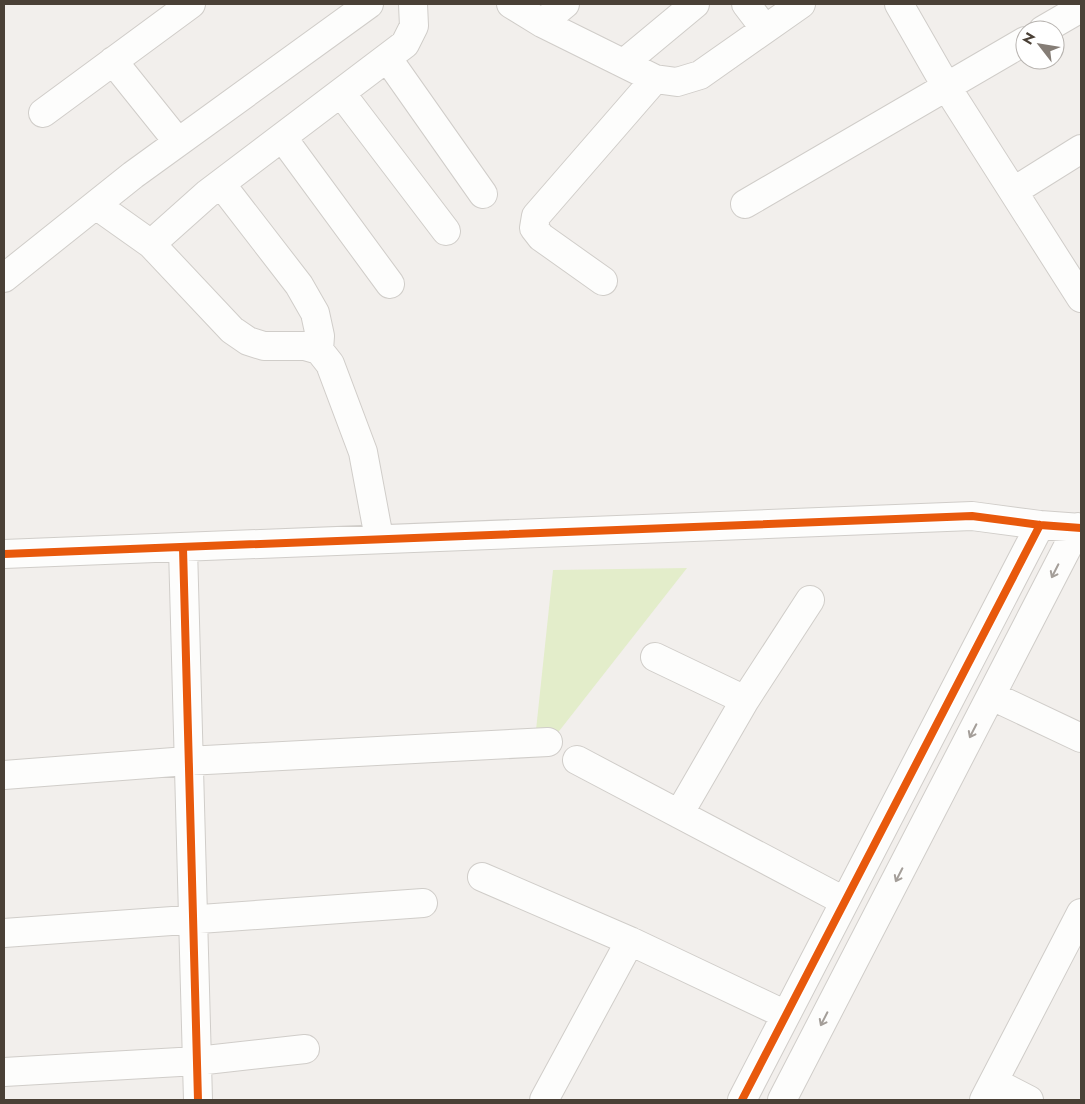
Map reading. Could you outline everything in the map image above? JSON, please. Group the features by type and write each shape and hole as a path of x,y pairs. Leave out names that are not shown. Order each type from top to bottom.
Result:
{"street":[{"path":"43,113 192,4"},
{"path":"4,278 178,142 369,4"},
{"path":"151,244 221,184 388,59 410,36 414,26 413,4"},
{"path":"511,4 542,23 655,78 677,82 700,75 801,4"},
{"path":"542,23 565,4"},
{"path":"624,63 695,4"},
{"path":"746,4 765,28"},
{"path":"899,4 946,86 1081,298"},
{"path":"1061,20 1081,8"},
{"path":"745,204 1015,47"},
{"path":"388,59 483,194"},
{"path":"113,61 178,142"},
{"path":"603,281 541,237 534,228 536,216 655,78"},
{"path":"341,93 446,231"},
{"path":"282,137 390,284"},
{"path":"1014,192 1081,150"},
{"path":"221,184 299,284 315,313 320,336 318,350"},
{"path":"96,205 151,244 232,330 248,341 264,346 305,346 318,350 330,364 363,452 379,538"},
{"path":"4,554 972,516 1040,525 1079,527 782,1100"},
{"path":"742,1100 1040,525"},
{"path":"183,548 187,761 198,1100"},
{"path":"679,814 745,700 810,600"},
{"path":"656,657 745,700"},
{"path":"992,696 1081,738"},
{"path":"4,775 187,761 548,742"},
{"path":"577,760 844,901"},
{"path":"482,877 630,941 786,1015"},
{"path":"4,933 423,903"},
{"path":"1029,1100 989,1091 1079,924"},
{"path":"544,1100 630,941"},
{"path":"4,1072 197,1061 305,1050"}],"green space":[{"path":"687,568 556,735 536,730 553,570"}],"cycle path":[{"path":"4,554 972,516 1040,525 1081,528"},
{"path":"742,1100 1040,525"},
{"path":"183,548 198,1100"}]}
